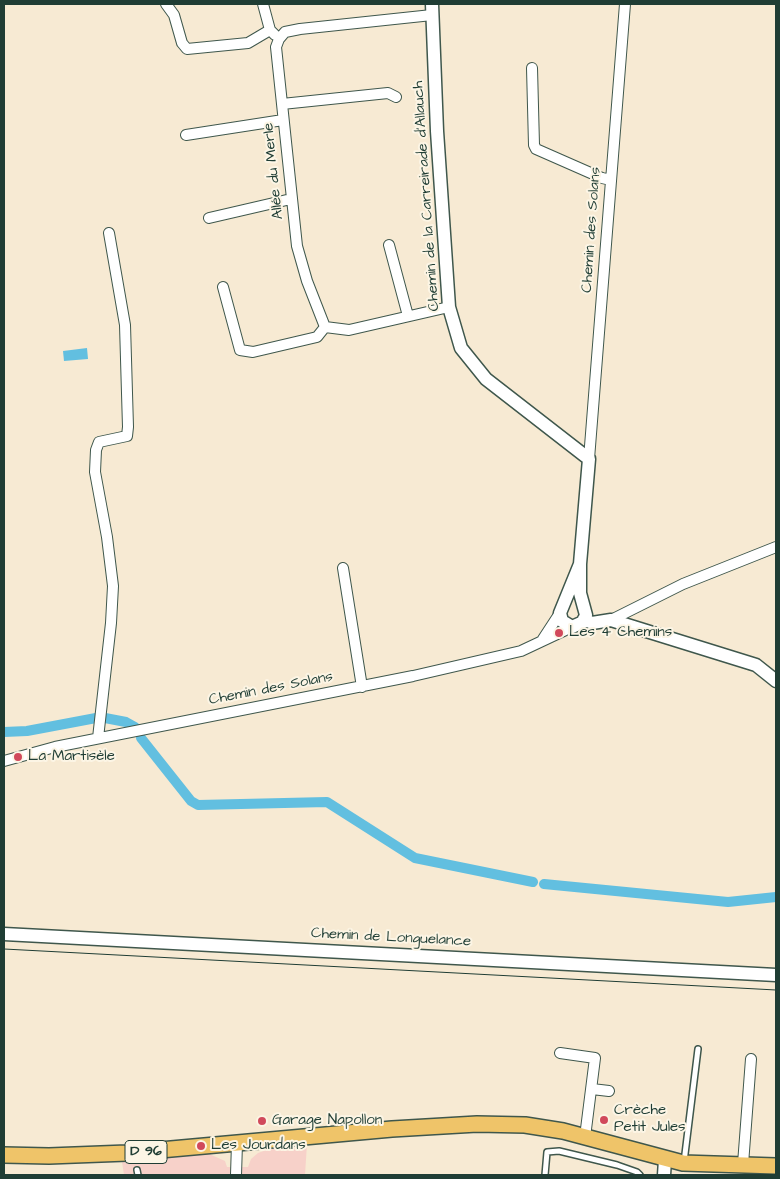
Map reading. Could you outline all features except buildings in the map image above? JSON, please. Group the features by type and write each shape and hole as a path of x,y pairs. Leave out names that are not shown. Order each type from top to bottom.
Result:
{"main road":[{"name":"D 96","path":"4,1155 50,1156 127,1153 392,1129 478,1124 526,1125 585,1137 666,1160 684,1163 776,1166"}],"street":[{"path":"166,4 174,15 182,43 187,49 248,43 270,30"},
{"path":"263,4 270,30 279,39 285,32 300,29 432,10"},
{"name":"Chemin des Solans","path":"589,459 625,4"},
{"name":"Chemin de la Carreirade d'Allauch","path":"432,10 437,131 449,306 461,348 486,379 589,459"},
{"name":"Allée du Merle","path":"279,39 276,47 297,246 312,298 324,327"},
{"path":"532,68 534,144 536,149 602,178 611,180"},
{"path":"282,104 388,93 396,97"},
{"path":"186,135 283,120"},
{"path":"209,218 291,199"},
{"path":"98,738 111,623 113,586 107,537 95,472 96,450 100,442 127,436 128,427 125,325 109,233"},
{"path":"389,245 408,316"},
{"path":"223,287 240,350 253,352 317,337 324,327 349,330 449,306"},
{"path":"589,459 580,564 584,613 580,625 572,627 562,621 562,610 571,602 584,613 592,623 611,620 683,584 776,547"},
{"path":"542,641 562,610 580,564"},
{"path":"343,568 362,687"},
{"path":"611,620 756,665 776,681"},
{"name":"Chemin des Solans","path":"4,761 98,738 362,687 521,651 572,627"},
{"name":"Chemin de Longuelance","path":"4,934 776,975"},
{"path":"560,1053 595,1058 585,1137"},
{"path":"743,1164 751,1059"},
{"path":"592,1090 609,1091"},
{"path":"236,1175 237,1143"},
{"path":"664,1175 666,1160"}],"lane":[{"path":"684,1163 698,1049"},
{"path":"545,1175 547,1152 559,1151 616,1165 637,1172 640,1175"}],"shaded area":[{"path":"307,1144 305,1175 124,1175 122,1162 207,1153 225,1161 227,1167 248,1167 251,1159 258,1153 272,1148"}],"water":[{"path":"87,348 88,359 64,361 63,351"}],"waterway":[{"path":"4,732 27,731 96,718"},
{"path":"105,718 126,722 135,727"},
{"path":"141,738 191,801 198,805 327,802 415,858 533,882"},
{"path":"544,884 728,902 776,897"}],"tram line":[{"path":"4,949 776,990"}],"place":[{"name":"Les 4 Chemins","path":"559,633"},
{"name":"La Martisèle","path":"18,757"},
{"name":"Crèche Petit Jules","path":"604,1120"},
{"name":"Garage Napollon","path":"262,1121"},
{"name":"Les Jourdans","path":"201,1146"}]}
